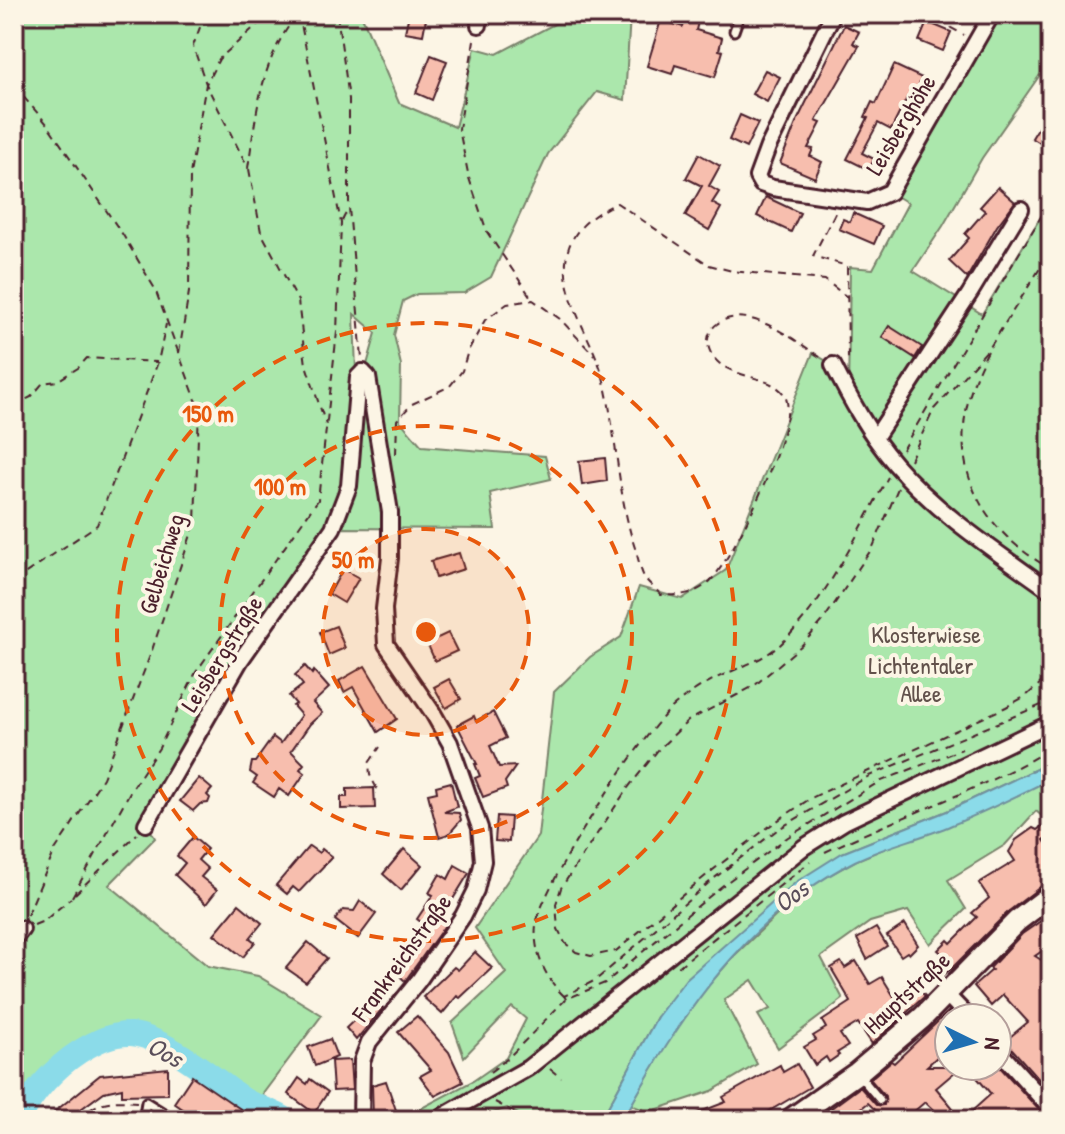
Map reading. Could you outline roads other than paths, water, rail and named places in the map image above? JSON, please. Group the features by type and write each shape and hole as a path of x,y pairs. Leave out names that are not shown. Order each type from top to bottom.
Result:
{"main road":[{"name":"Hauptstraße","path":"799,1118 857,1073 947,995 1017,921 1051,895"}],"street":[{"name":"Leisberghöhe","path":"833,14 753,178 773,188 867,202 890,192 992,14"},
{"path":"875,438 1021,209"},
{"path":"840,363 848,396 899,468 957,523 1051,591"},
{"name":"Frankreichstraße","path":"361,1120 362,1061 369,1042 419,980 463,916 476,890 483,861 480,828 450,743 386,644 384,609 390,558 390,512 368,377 363,372"},
{"name":"Leisbergstraße","path":"146,824 240,661 333,528 349,486 358,377 363,372"},
{"path":"436,1120 528,1068 804,847 844,822 1051,723"},
{"path":"947,995 954,1002"},
{"path":"1013,1067 1051,1109"}],"lane":[{"path":"734,31 740,14"},
{"path":"857,1073 880,1100"},
{"path":"143,1120 146,1102 175,1120"}],"water":[{"path":"1051,762 1051,779 964,820 855,861 781,910 749,940 693,1007 623,1120 601,1120 657,1017 686,979 796,882 842,853 947,811"}],"waterway":[{"name":"Oos","path":"18,1120 44,1082 70,1059 104,1039 131,1034 173,1050 243,1099 287,1120"}],"park label":[{"name":"Klosterwiese","path":"926,635"},
{"name":"Lichtentaler Allee","path":"921,680"}]}
